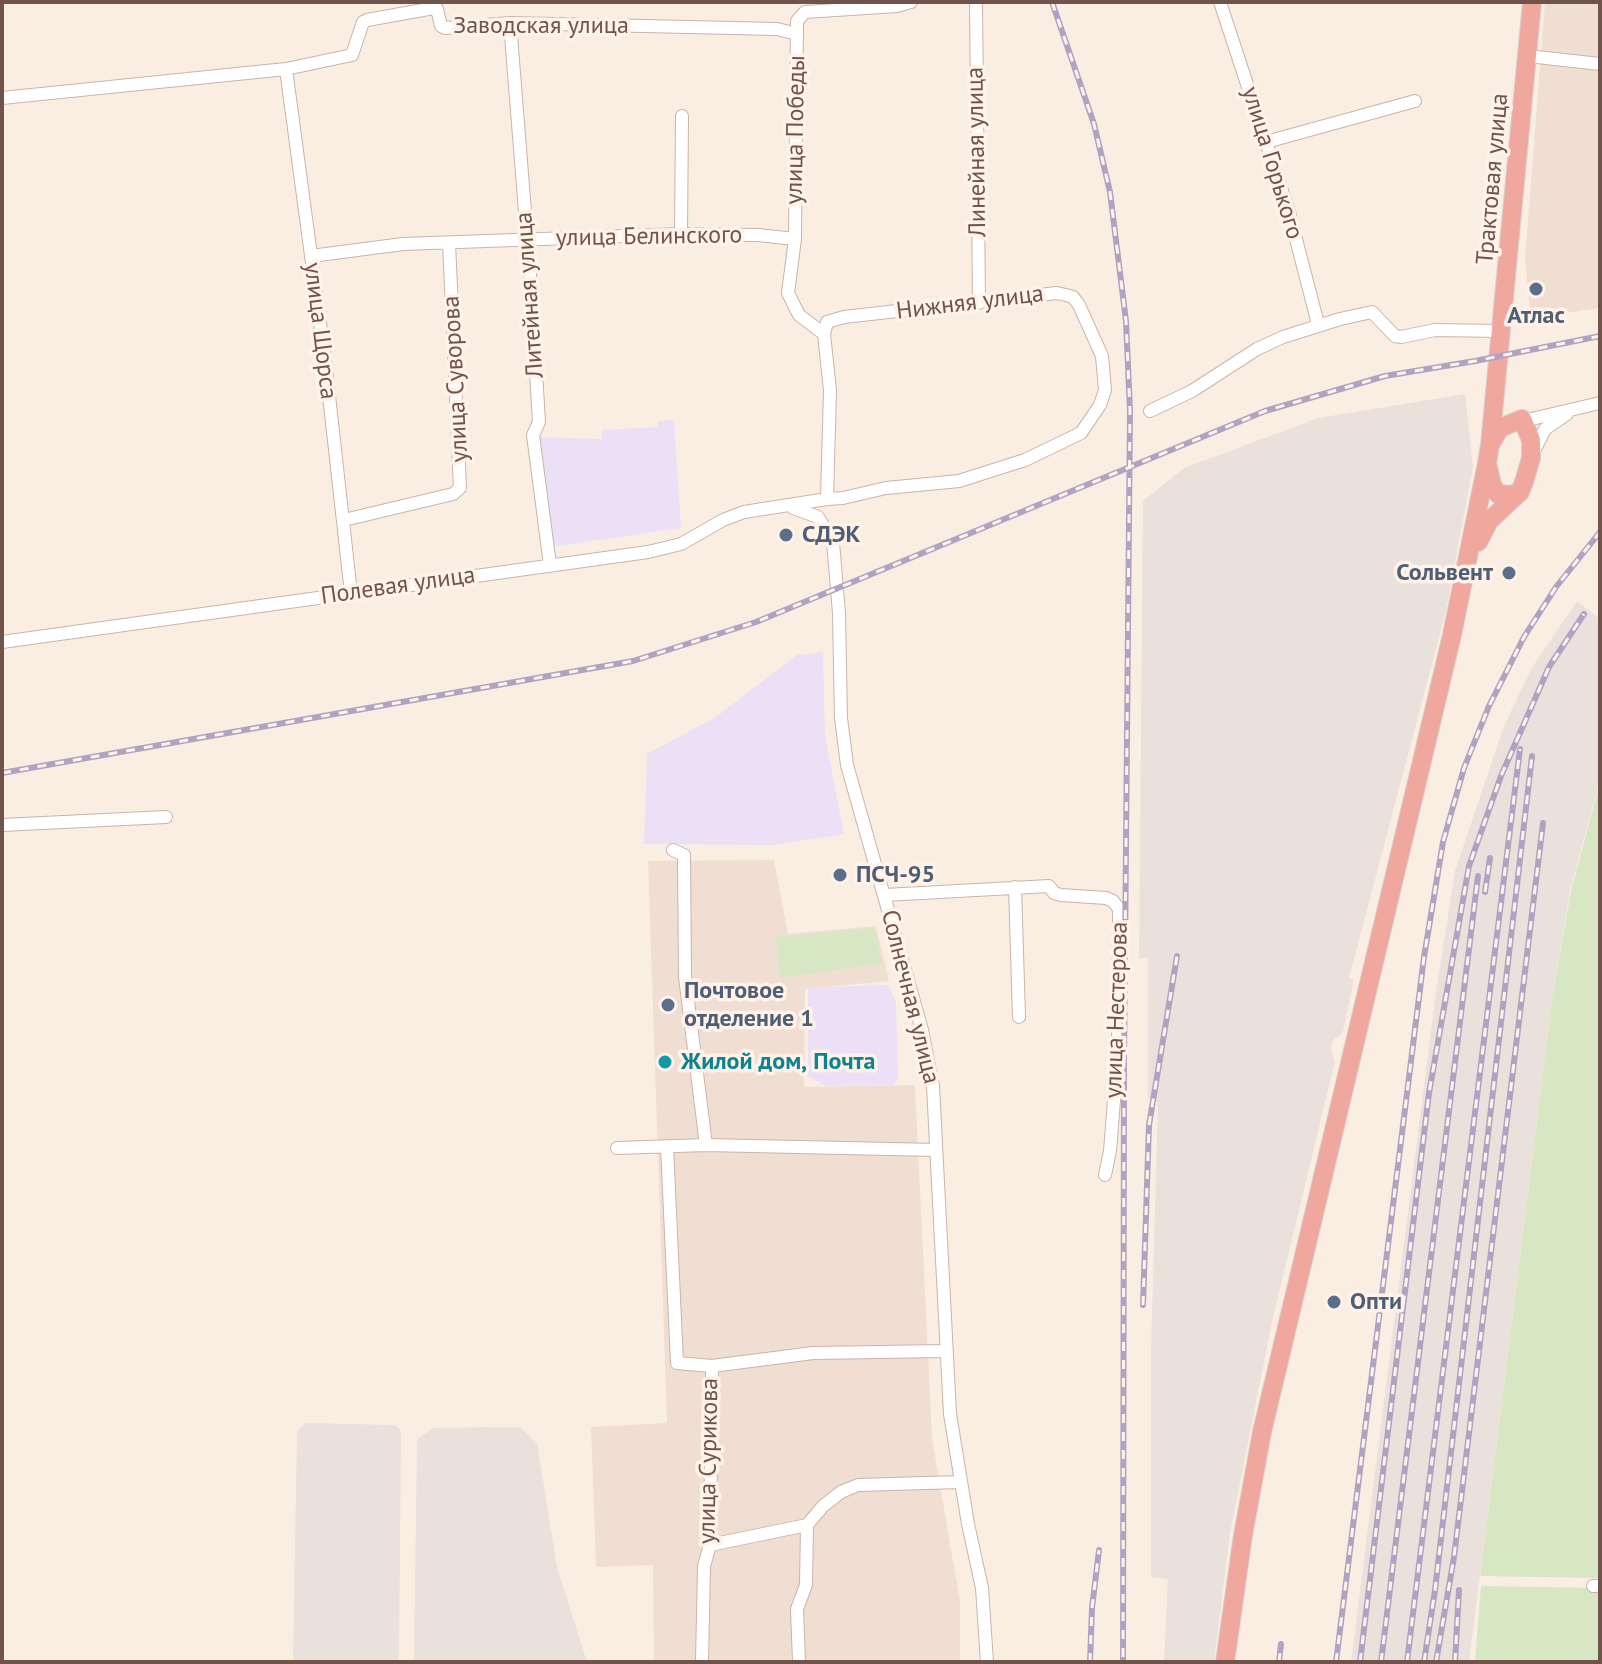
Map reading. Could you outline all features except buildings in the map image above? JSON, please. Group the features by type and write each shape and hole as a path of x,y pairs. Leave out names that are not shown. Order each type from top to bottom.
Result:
{"highway":[{"name":"Трактовая улица","path":"1465,582 1488,454 1499,360 1532,2"},
{"path":"1225,1662 1262,1432 1465,582 1477,544 1489,521 1520,492 1531,458 1531,440 1523,420 1507,399 1499,360"},
{"path":"1520,492 1498,494 1492,485 1488,454 1500,428 1523,420"}],"street":[{"name":"Заводская улица","path":"2,98 286,69 352,55 363,22 367,20 434,8 437,9 441,26 445,28 510,23 777,29 797,28 805,12 813,9 897,6 911,2"},
{"name":"Линейная улица","path":"976,2 979,303"},
{"name":"улица Горького","path":"1220,2 1289,212 1318,324"},
{"name":"Литейная улица","path":"510,23 539,422 533,435 550,565"},
{"name":"улица Победы","path":"797,28 795,239 788,283 790,301 799,315 824,334"},
{"path":"1528,56 1600,64"},
{"name":"улица Щорса","path":"286,69 351,593"},
{"path":"1266,142 1415,101"},
{"path":"681,234 682,116"},
{"name":"улица Белинского","path":"311,256 403,244 681,234 795,239"},
{"name":"улица Суворова","path":"344,520 453,494 460,488 449,243"},
{"name":"Нижняя улица","path":"824,334 827,322 844,317 1057,293 1073,297 1102,356 1105,390 1089,425 1081,433"},
{"path":"1150,411 1192,391 1257,349 1318,324 1372,312 1395,336 1435,330 1502,331"},
{"path":"824,334 830,390 827,499"},
{"path":"1523,420 1600,403"},
{"path":"1531,458 1545,429 1577,408"},
{"name":"Полевая улица","path":"2,642 666,548 695,537 732,515 843,498 886,488 959,481 1025,460 1081,433"},
{"name":"Солнечная улица","path":"786,507 818,517 833,542 839,613 839,690 847,765 922,1030 933,1086 950,1414 960,1482 982,1588 987,1662"},
{"path":"2,825 166,817"},
{"path":"673,850 684,855 685,977 706,1145"},
{"name":"улица Нестерова","path":"885,895 1049,886 1054,893 1061,895 1113,901 1119,909 1118,1050 1110,1151 1105,1175"},
{"path":"1015,887 1019,1017"},
{"path":"617,1148 706,1145 936,1150"},
{"name":"улица Сурикова","path":"667,1147 677,1363 712,1366 710,1545 704,1566 702,1662"},
{"path":"712,1366 813,1353 945,1351"},
{"path":"710,1545 807,1525 823,1506 841,1492 858,1485 960,1482"},
{"path":"799,1662 797,1609 806,1585 807,1525"}],"shaded area":[{"path":"1545,2 1600,2 1600,308 1531,318 1525,259"},
{"path":"1465,394 1473,467 1446,611 1349,978 1354,980 1343,1032 1333,1040 1331,1050 1335,1061 1272,1322 1230,1533 1214,1662 1164,1662 1168,1579 1151,1577 1151,1350 1158,1102 1148,1099 1148,958 1139,958 1143,501 1184,468 1318,418"},
{"path":"674,420 681,528 551,547 537,437 602,439 602,430 658,427 658,421"},
{"path":"1577,601 1600,619 1600,779 1570,891 1552,1001 1469,1662 1351,1662 1435,999 1455,871 1504,726 1531,669"},
{"path":"823,652 825,736 844,834 774,845 644,844 647,754 716,717 797,655"},
{"path":"774,860 788,934 876,926 889,981 805,989 804,1087 915,1085 932,1438 960,1602 960,1662 654,1662 653,1565 596,1567 591,1427 667,1423 648,861"},
{"path":"888,985 896,1002 898,1078 894,1085 826,1086 808,1076 808,988"},
{"path":"306,1423 395,1425 401,1431 399,1662 293,1662 297,1431"},
{"path":"520,1427 537,1443 557,1567 587,1662 414,1662 417,1439 433,1428"}],"green space":[{"path":"1600,782 1600,1578 1480,1576 1552,1001 1571,891"},
{"path":"874,928 882,963 780,978 776,937"},
{"path":"1481,1586 1600,1588 1600,1662 1475,1662"}],"railway":[{"path":"1052,2 1094,124 1110,192 1126,321 1130,411 1123,1662"},
{"path":"2,773 633,661 756,622 1265,411 1385,376 1600,336"},
{"path":"1336,1662 1424,957 1443,842 1464,768 1489,706 1524,637 1556,587 1600,532"},
{"path":"1360,1662 1429,1093 1469,866 1501,776 1549,667 1584,614"},
{"path":"1407,1662 1520,749"},
{"path":"1424,1662 1435,1590 1532,756"},
{"path":"1436,1662 1454,1557 1543,823"},
{"path":"1485,892 1490,858"},
{"path":"1381,1662 1478,876"},
{"path":"1143,1305 1149,1125 1177,956"},
{"path":"1090,1662 1099,1550"},
{"path":"1455,1662 1459,1590"},
{"path":"1279,1662 1281,1644"}],"place":[{"name":"Атлас","path":"1536,289"},
{"name":"СДЭК","path":"786,535"},
{"name":"Сольвент","path":"1509,573"},
{"name":"ПСЧ-95","path":"840,875"},
{"name":"Почтовое отделение 1","path":"668,1005"},
{"name":"Жилой дом, Почта","path":"665,1062"},
{"name":"Опти","path":"1334,1302"}]}
